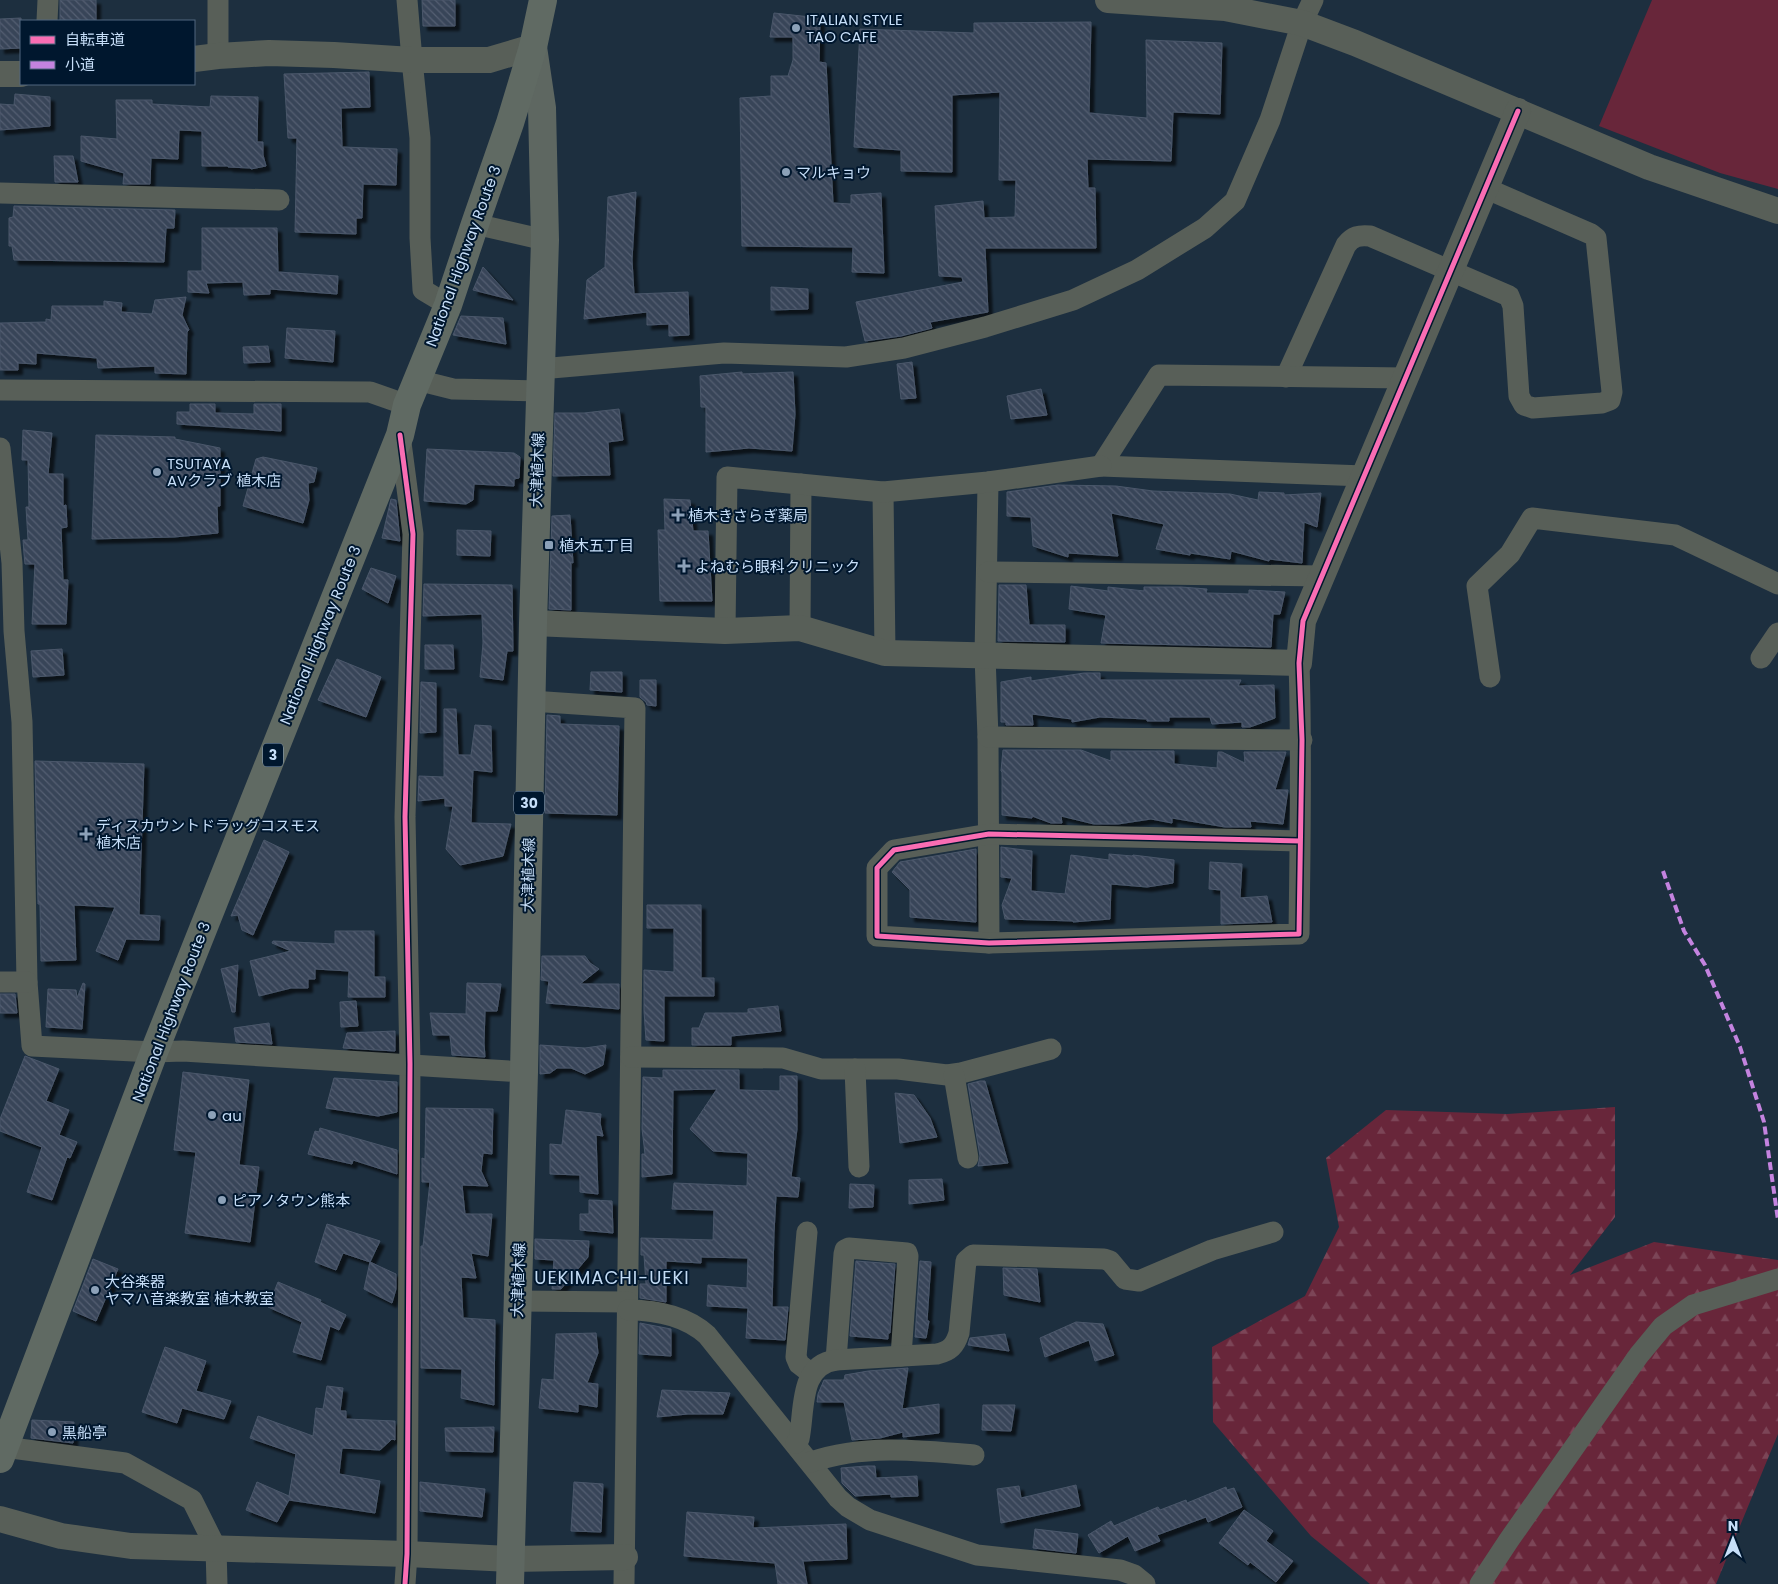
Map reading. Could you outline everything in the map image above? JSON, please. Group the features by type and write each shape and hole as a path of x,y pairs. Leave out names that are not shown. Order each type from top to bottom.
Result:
{"highway":[{"name":"National Highway Route 3","path":"2,1453 154,1052 400,435 407,405 448,305 510,123 533,47 543,0"}],"main road":[{"name":"大津植木線","path":"511,1571 524,1072 531,701 545,240 542,108 533,47"}],"street":[{"path":"47,20 48,0"},
{"path":"218,0 206,57 278,53 412,60 489,60 533,47"},
{"path":"408,0 420,138 420,238 423,290 448,305"},
{"path":"1108,0 1225,8 1308,11 1355,43 1649,167 1778,212"},
{"path":"418,380 453,389 540,380 724,353 846,357 904,348 985,327 1073,300 1137,270 1205,228 1235,201 1270,120 1308,11"},
{"path":"0,74 20,74"},
{"path":"1300,841 989,834 894,850 877,868 877,936 990,943 1299,934 1302,740 1299,663 1303,621 1518,111"},
{"path":"1286,377 1346,245 1352,237 1370,236 1504,293 1511,300 1519,396 1524,405 1533,408 1602,403 1610,400 1612,392 1596,238 1592,234 1485,188"},
{"path":"0,193 279,200"},
{"path":"475,224 545,240"},
{"path":"1101,466 1159,375 1406,378"},
{"path":"0,390 370,392 407,405"},
{"path":"400,435 412,534 405,817 410,1064 407,1554 405,1584"},
{"path":"0,448 12,564 14,631 22,722 27,982 32,1046 154,1052 183,1051 524,1072"},
{"path":"725,631 727,477 884,492 988,482 1101,466 1364,476"},
{"path":"988,482 988,572 985,656 988,737 990,943"},
{"path":"800,628 801,484"},
{"path":"884,492 885,653"},
{"path":"1490,677 1477,586 1510,554 1532,518 1674,535 1778,584"},
{"path":"988,572 1323,576"},
{"path":"533,623 725,631 800,628 885,653 1299,663"},
{"path":"1761,658 1778,633"},
{"path":"531,701 635,708 624,1584"},
{"path":"988,737 1302,740"},
{"path":"0,982 27,982"},
{"path":"630,1057 783,1058 821,1069 898,1069 954,1075 1051,1048"},
{"path":"855,1069 859,1167"},
{"path":"954,1075 968,1158"},
{"path":"807,1232 796,1357 799,1364 812,1374"},
{"path":"796,1443 799,1440 804,1398 812,1374 822,1364 836,1360 944,1352 951,1349 959,1333 966,1261 972,1255 1104,1259 1110,1261 1125,1279 1139,1281 1212,1250 1273,1232"},
{"path":"836,1360 844,1254 845,1250 849,1248 907,1253 901,1356"},
{"path":"1480,1584 1639,1355 1663,1326 1693,1305 1778,1279"},
{"path":"518,1301 628,1306 666,1314 699,1327 796,1443 838,1498 848,1507 870,1520 977,1555 1120,1570 1134,1575 1145,1584"},
{"path":"810,1462 840,1454 878,1450 919,1450 974,1455"},
{"path":"2,1453 125,1463 192,1500 216,1548 217,1584"},
{"path":"0,1519 61,1536 131,1546 407,1554 511,1571 624,1557"}],"green space":[{"path":"1652,0 1778,0 1778,189 1720,173 1599,126"},
{"path":"1615,1107 1615,1217 1570,1275 1654,1242 1778,1260 1778,1434 1716,1584 1370,1584 1311,1536 1213,1422 1212,1347 1305,1296 1339,1227 1326,1158 1386,1110 1507,1114"}],"building":[{"path":"60,0 96,0 96,20 60,20"},
{"path":"422,0 455,0 455,26 423,26"},
{"name":"マルキョウ","path":"774,13 820,18 819,62 826,63 833,203 851,204 851,195 881,193 884,273 852,272 853,247 742,246 740,98 771,96 771,76 788,76 793,60 793,37 770,37"},
{"path":"21,18 20,48 0,49 0,19"},
{"path":"1091,22 1089,113 1147,118 1146,40 1222,43 1220,114 1173,112 1171,161 1087,159 1088,188 1095,188 1096,248 985,248 988,312 930,322 932,328 901,336 865,341 856,302 963,282 962,277 939,276 935,206 983,201 984,218 1015,217 1016,180 999,180 1000,92 952,95 952,172 901,171 901,150 854,147 860,29 974,33 974,23"},
{"path":"369,72 370,107 341,108 342,147 397,149 396,185 363,184 362,218 356,218 356,234 295,232 297,138 288,138 284,74"},
{"path":"15,94 50,97 50,126 0,130 0,104 14,105"},
{"path":"211,96 258,97 257,142 263,142 263,155 266,166 251,169 228,166 202,166 202,131 179,130 178,159 151,158 150,184 123,184 124,173 81,161 81,136 117,139 116,100 152,100 152,104 210,107"},
{"path":"54,156 73,156 78,182 55,182"},
{"path":"636,192 632,260 634,294 688,292 689,335 669,336 669,324 647,325 647,312 584,319 587,280 605,267 608,197"},
{"path":"14,206 175,210 174,228 166,228 164,262 14,260 12,246 9,246 9,218 13,217"},
{"path":"202,228 277,228 278,272 338,276 337,294 270,289 270,294 244,295 243,282 206,283 209,293 188,292 188,271 202,271"},
{"path":"483,267 513,300 473,290"},
{"path":"771,287 808,289 808,309 771,310"},
{"path":"186,297 182,315 189,330 187,332 186,374 155,373 155,366 98,368 97,358 36,353 36,364 18,363 18,370 0,370 0,323 46,322 46,319 51,320 52,306 104,306 104,301 122,303 121,312 152,314 155,300"},
{"path":"461,316 503,318 506,344 453,335"},
{"path":"287,328 335,331 333,362 285,358"},
{"path":"268,346 270,362 244,363 243,347"},
{"path":"912,362 916,398 901,399 897,364"},
{"path":"742,372 742,374 793,372 795,414 792,451 749,448 706,452 706,407 701,407 700,376"},
{"path":"1041,389 1047,415 1011,419 1007,396"},
{"path":"190,404 215,404 215,413 254,414 254,404 281,404 281,431 177,424 177,412 190,412"},
{"path":"619,409 623,440 608,442 610,475 553,476 555,413 584,413"},
{"path":"23,430 52,433 48,474 63,474 63,506 66,505 67,527 61,528 63,580 68,580 66,624 32,624 35,564 25,564 24,554 23,540 28,540 26,507 29,507 28,460 22,460"},
{"name":"TSUTAYA AVクラブ 植木店","path":"96,435 175,437 175,439 220,448 220,506 217,506 218,533 174,537 92,539"},
{"path":"427,449 514,453 520,457 519,478 514,479 514,486 474,484 473,500 466,504 424,501"},
{"path":"263,457 317,468 314,482 308,483 309,500 303,523 243,506 256,459"},
{"path":"1058,485 1116,486 1153,491 1230,494 1258,500 1259,492 1284,493 1284,495 1321,493 1317,527 1304,522 1302,563 1269,559 1269,561 1231,551 1230,559 1156,549 1164,524 1111,513 1118,556 1068,553 1068,557 1033,546 1031,517 1007,516 1007,492"},
{"path":"391,499 396,500 400,541 382,538"},
{"name":"よねむら眼科クリニック","path":"664,499 690,500 693,531 708,531 712,601 660,601 658,530 665,530"},
{"path":"570,515 573,563 571,562 571,610 549,609 552,516"},
{"path":"457,530 491,531 490,556 457,555"},
{"path":"371,568 396,576 388,603 362,589"},
{"path":"424,584 512,585 513,651 507,651 503,680 480,677 483,643 482,614 423,616"},
{"path":"999,585 1026,585 1029,625 1065,625 1065,642 998,641"},
{"path":"1071,586 1108,591 1108,587 1144,591 1144,587 1181,587 1207,589 1206,593 1249,594 1249,590 1285,592 1280,614 1273,614 1271,647 1101,643 1106,615 1069,609"},
{"path":"425,645 453,645 454,669 425,669"},
{"path":"62,649 64,675 33,677 31,651"},
{"path":"337,659 381,677 366,717 318,700"},
{"path":"591,672 622,672 622,692 590,690"},
{"path":"1084,673 1100,673 1100,680 1241,680 1238,686 1274,685 1275,718 1250,727 1242,727 1242,722 1212,724 1210,717 1169,717 1169,721 1147,721 1147,719 1100,717 1072,722 1072,719 1032,714 1033,725 1006,725 1006,722 1001,722 1001,682 1031,677 1031,681"},
{"path":"640,680 656,680 656,706 647,705 640,697"},
{"path":"421,682 436,683 436,732 420,733"},
{"path":"444,709 456,709 458,755 471,755 475,725 491,726 492,772 473,770 471,823 511,824 503,856 460,865 446,849 453,806 445,806 445,798 418,801 419,776 444,777"},
{"path":"547,715 560,716 560,724 619,726 617,815 545,813"},
{"path":"1003,750 1081,750 1111,761 1111,751 1174,751 1174,764 1217,768 1218,752 1222,752 1245,763 1244,752 1286,752 1275,790 1288,790 1283,824 1250,821 1251,827 1225,827 1172,818 1172,823 1151,819 1118,824 1094,824 1061,816 1062,823 1051,823 1032,816 1032,818 1002,815 1001,771"},
{"name":"ディスカウントドラッグコスモス 植木店","path":"35,761 144,764 139,915 160,916 159,940 126,939 118,960 96,951 115,907 74,905 76,960 41,961"},
{"path":"264,840 289,852 253,935 242,930 238,915 231,916"},
{"path":"1001,847 1032,851 1031,891 1065,894 1071,855 1109,860 1109,854 1174,860 1173,883 1147,887 1111,884 1110,919 1073,922 1005,919 1002,905 1012,878 1001,877"},
{"path":"976,849 976,922 910,917 910,890 892,872 900,862"},
{"path":"1210,862 1242,864 1240,898 1267,896 1272,922 1221,924 1221,890 1209,889"},
{"path":"647,905 701,905 701,978 714,978 714,996 664,996 664,1041 646,1040 644,970 674,972 674,928 647,928"},
{"path":"335,931 374,931 374,977 385,977 385,997 348,997 349,971 315,969 315,979 308,979 308,988 291,988 259,996 250,961 291,951 272,943 273,941 335,944"},
{"path":"542,956 585,956 590,963 599,969 580,984 619,984 619,1009 546,1003 549,981 541,980"},
{"path":"238,965 235,1012 232,1012 221,969"},
{"path":"83,983 85,984 82,1029 46,1027 48,989 76,990 77,998"},
{"path":"467,983 501,984 497,1011 485,1011 485,1057 452,1055 450,1035 433,1035 430,1013 466,1014"},
{"path":"0,994 15,994 17,1013 0,1013"},
{"path":"356,1001 358,1026 341,1027 340,1002"},
{"path":"778,1006 781,1031 731,1036 731,1045 692,1045 692,1028 699,1028 705,1013 748,1013 748,1009"},
{"path":"269,1023 272,1044 236,1042 234,1028"},
{"path":"395,1031 395,1051 343,1048 347,1033"},
{"path":"540,1045 585,1048 606,1045 603,1065 585,1074 571,1068 557,1068 550,1073 540,1074"},
{"path":"25,1056 59,1069 46,1101 69,1110 59,1135 77,1142 70,1158 67,1157 52,1200 27,1192 42,1147 0,1131 0,1119"},
{"path":"663,1070 739,1070 739,1090 780,1091 780,1076 797,1076 797,1129 791,1177 800,1178 798,1197 776,1196 774,1233 772,1307 788,1307 785,1340 746,1338 748,1308 707,1306 708,1285 747,1288 748,1258 701,1257 701,1263 666,1261 666,1302 640,1298 640,1284 646,1284 644,1255 641,1255 641,1238 713,1240 714,1210 672,1209 674,1183 747,1186 748,1153 713,1151 690,1129 717,1089 673,1090 672,1174 642,1177 642,1154 645,1154 642,1129 643,1077 663,1078"},
{"path":"183,1072 249,1080 239,1165 259,1167 250,1242 185,1233 196,1152 174,1150"},
{"path":"334,1078 397,1082 397,1112 378,1116 326,1108"},
{"path":"985,1081 1008,1163 978,1166 980,1156 968,1084"},
{"path":"895,1093 914,1095 930,1118 937,1137 900,1143"},
{"path":"426,1108 493,1109 492,1154 483,1153 481,1171 488,1186 462,1185 465,1214 492,1214 488,1256 471,1253 476,1278 461,1277 463,1318 495,1320 494,1405 461,1398 462,1369 421,1368 421,1246 423,1246 430,1182 422,1182 422,1158 425,1159"},
{"path":"566,1110 601,1114 600,1123 603,1136 596,1135 598,1194 580,1192 580,1175 550,1174 550,1144 562,1145"},
{"path":"320,1128 397,1150 397,1174 353,1160 352,1164 308,1154 315,1131 319,1132"},
{"path":"942,1179 944,1200 909,1204 909,1180"},
{"path":"850,1184 874,1185 873,1207 849,1208"},
{"path":"589,1200 612,1201 613,1233 580,1230 580,1214 589,1214"},
{"path":"327,1224 380,1241 370,1262 343,1253 336,1270 315,1262"},
{"path":"535,1239 589,1241 588,1257 561,1289 552,1289 554,1260 535,1259"},
{"name":"大谷楽器 ヤマハ音楽教室 植木教室","path":"93,1259 118,1269 96,1321 73,1311"},
{"path":"856,1261 895,1264 888,1339 850,1336"},
{"path":"920,1261 931,1262 927,1321 929,1321 926,1338 915,1337"},
{"path":"370,1262 396,1274 396,1289 392,1303 364,1289"},
{"path":"1003,1268 1037,1269 1040,1302 1004,1295"},
{"path":"278,1282 321,1300 320,1302 346,1315 339,1330 330,1326 321,1360 293,1352 302,1322 268,1307"},
{"path":"1076,1322 1103,1324 1114,1355 1095,1361 1089,1340 1045,1357 1040,1338"},
{"path":"640,1323 671,1329 671,1356 639,1354"},
{"path":"596,1333 598,1353 587,1383 598,1384 597,1407 578,1404 578,1412 539,1408 542,1379 554,1380 556,1334"},
{"path":"1005,1334 1009,1351 968,1345 970,1338"},
{"path":"165,1347 206,1361 196,1391 231,1401 224,1419 182,1408 177,1423 142,1412"},
{"path":"908,1368 902,1409 939,1404 939,1433 903,1437 903,1432 880,1438 852,1440 844,1402 817,1402 824,1380 844,1380 845,1375"},
{"path":"327,1386 343,1388 340,1411 346,1411 346,1419 395,1421 395,1440 392,1439 380,1450 342,1448 339,1474 380,1481 375,1513 289,1500 277,1522 246,1510 257,1482 289,1496 296,1454 250,1438 258,1416 313,1436 316,1408 323,1409"},
{"path":"662,1390 730,1393 723,1414 688,1414 657,1417"},
{"path":"983,1405 1015,1405 1011,1431 982,1430"},
{"name":"黒船亭","path":"32,1420 74,1422 73,1443 31,1438"},
{"path":"494,1427 493,1452 446,1451 445,1428"},
{"path":"875,1466 876,1478 917,1476 918,1496 891,1497 891,1494 855,1496 842,1483 841,1468"},
{"path":"420,1482 485,1489 482,1517 420,1511"},
{"path":"574,1482 603,1484 601,1532 571,1531"},
{"path":"1076,1485 1080,1506 1001,1523 997,1489 1019,1486 1021,1498"},
{"path":"1226,1487 1227,1490 1234,1488 1242,1507 1208,1522 1206,1517 1157,1535 1160,1541 1135,1551 1128,1536 1099,1553 1088,1535 1111,1521 1114,1526 1158,1507 1160,1510 1186,1500 1187,1503"},
{"path":"1244,1510 1273,1531 1266,1541 1293,1561 1276,1582 1250,1562 1248,1565 1219,1543"},
{"path":"687,1512 754,1517 753,1528 846,1524 847,1559 803,1561 807,1584 778,1584 775,1563 684,1556"},
{"path":"1035,1529 1078,1534 1076,1553 1033,1548"}],"marked path":[{"path":"1663,871 1684,931 1705,965 1740,1047 1764,1122 1778,1220"}],"cycle path":[{"path":"1300,841 989,834 894,850 877,868 877,936 989,943 1299,934 1302,740 1299,663 1303,621 1518,111"},
{"path":"400,435 413,534 405,817 410,1064 407,1554 405,1584"}],"place":[{"name":"ITALIAN STYLE TAO CAFE","path":"796,28"},
{"name":"マルキョウ","path":"786,172"},
{"name":"TSUTAYA AVクラブ 植木店","path":"157,472"},
{"name":"植木きさらぎ薬局","path":"678,515"},
{"name":"植木五丁目","path":"549,545"},
{"name":"よねむら眼科クリニック","path":"684,566"},
{"name":"ディスカウントドラッグコスモス 植木店","path":"86,834"},
{"name":"au","path":"212,1115"},
{"name":"ピアノタウン熊本","path":"222,1200"},
{"name":"大谷楽器 ヤマハ音楽教室 植木教室","path":"95,1290"},
{"name":"黒船亭","path":"52,1432"}],"district":[{"name":"UEKIMACHI-UEKI","path":"612,1277"}]}
